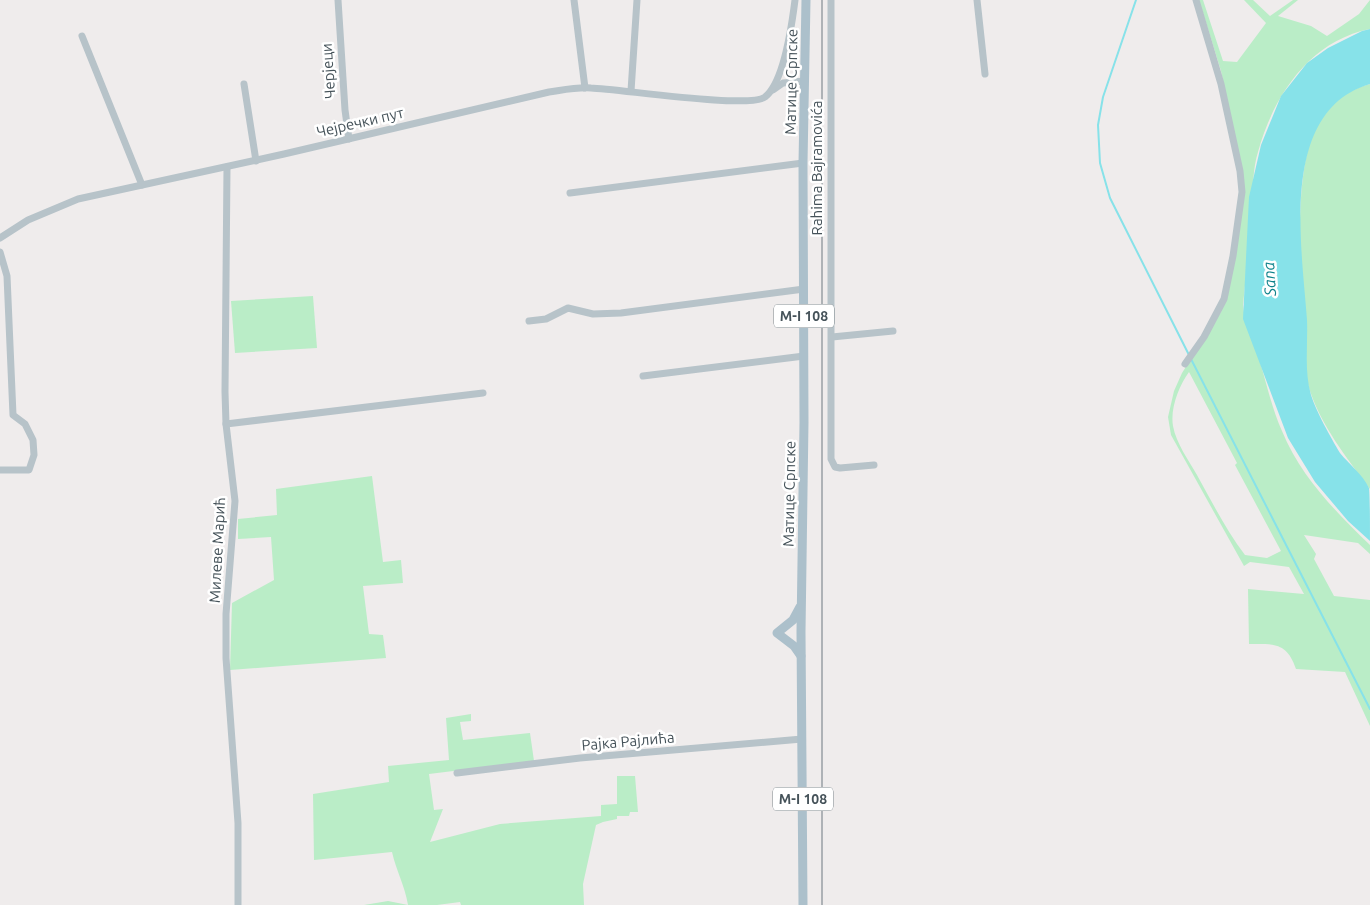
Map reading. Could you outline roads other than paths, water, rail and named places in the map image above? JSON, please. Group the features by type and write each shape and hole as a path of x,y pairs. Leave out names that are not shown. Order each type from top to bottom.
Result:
{"main road":[{"name":"Матице Српске","path":"802,659 803,164 806,0"},
{"path":"802,603 793,620 777,633 794,646 802,659"},
{"name":"M-I 108","path":"802,659 803,905"}],"street":[{"name":"Черјеци","path":"338,0 345,110 349,139"},
{"path":"574,0 585,88"},
{"path":"631,91 637,0"},
{"path":"773,90 787,44 795,0"},
{"name":"Rahima Bajramovića","path":"830,0 831,459 835,467 840,468 874,465"},
{"path":"977,0 985,74"},
{"path":"1186,364 1224,299 1233,256 1242,192 1240,171 1221,84 1196,0"},
{"path":"82,36 142,185"},
{"name":"Чејречки пут","path":"0,238 28,220 67,202 256,161 549,92 585,88 754,101 761,99 783,83 804,80"},
{"path":"244,84 256,161"},
{"path":"570,193 803,164"},
{"name":"Милеве Мaрић","path":"227,167 226,424 235,501 226,614 226,658 238,823 238,905"},
{"path":"0,252 6,276 13,415 27,427 34,448 29,470 0,470"},
{"path":"529,321 546,319 568,308 594,314 665,308 804,289"},
{"path":"832,337 893,331"},
{"path":"643,376 804,356"},
{"path":"226,424 483,393"},
{"name":"Рајка Рајлића","path":"457,774 580,758 802,739"}],"water":[{"name":"Sana","path":"1370,29 1370,84 1341,99 1321,122 1308,151 1302,185 1300,220 1307,320 1309,386 1316,409 1336,447 1369,488 1370,541 1348,521 1315,482 1288,438 1243,319 1249,197 1261,145 1281,96 1307,63 1328,48"}],"waterway":[{"path":"1136,0 1103,97 1098,125 1100,163 1110,198 1189,355"},
{"path":"1191,359 1370,709"}],"railway":[{"path":"822,0 822,905"}]}
